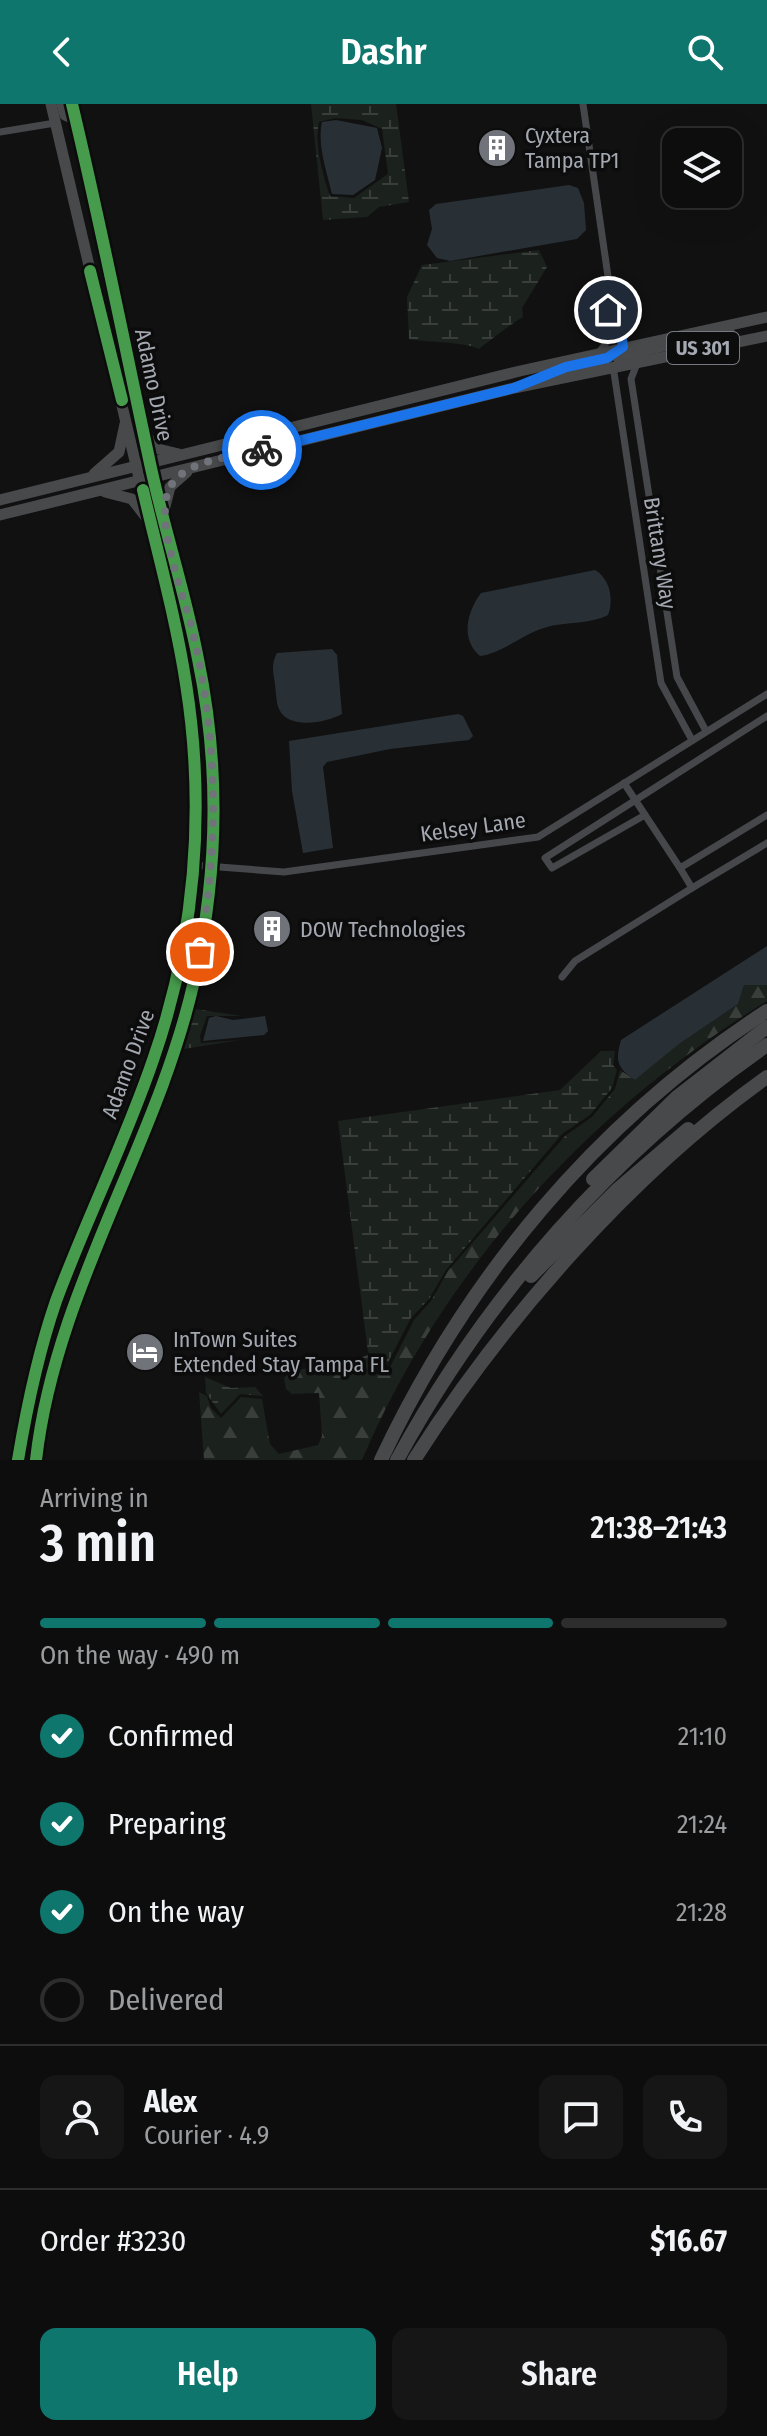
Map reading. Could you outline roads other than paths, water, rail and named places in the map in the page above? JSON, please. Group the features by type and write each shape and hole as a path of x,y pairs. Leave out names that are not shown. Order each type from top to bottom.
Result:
{"highway":[{"path":"381,1460 449,1332 492,1270 543,1206 646,1102 767,1011"},
{"path":"454,1364 469,1331 520,1264 623,1146 698,1079 767,1027"},
{"path":"397,1460 454,1364 553,1235 613,1171 687,1105 767,1045"},
{"path":"471,1340 481,1335 537,1271 618,1189 767,1067"},
{"path":"414,1460 489,1355 565,1264 654,1173 767,1077"}],"main road":[{"name":"Adamo Drive","path":"18,1460 29,1396 55,1304 143,1090 170,1006 183,950 193,865 195,765 190,708 138,466 51,104"},
{"path":"62,104 65,115 76,120"},
{"name":"Adamo Drive","path":"36,1460 46,1399 72,1309 161,1091 186,1010 202,940 210,867 213,768 207,706 153,477 72,104"},
{"path":"613,366 622,357 634,353 712,336 762,318"},
{"name":"US 301","path":"0,500 599,352 762,318"},
{"path":"710,346 767,329"},
{"name":"US 301","path":"0,515 514,388 638,360 767,336"},
{"path":"514,388 566,367 607,358 623,347"},
{"path":"403,415 411,405 478,389 488,379"},
{"path":"89,477 119,452 125,415"},
{"path":"144,433 158,449 183,455"},
{"path":"163,514 172,483 195,466"},
{"path":"93,491 117,493 132,499 151,525"}],"street":[{"path":"583,104 611,297 609,339 599,352"},
{"path":"0,132 55,123"},
{"path":"611,297 618,309 623,347"},
{"name":"Brittany Way","path":"638,360 631,379 677,677 706,731"},
{"name":"Brittany Way","path":"613,366 661,683 692,740"},
{"path":"630,476 645,474"},
{"path":"647,589 663,587"},
{"name":"Kelsey Lane","path":"193,865 284,872 538,837 767,694"},
{"path":"756,700 767,706"},
{"path":"645,815 552,868 545,858 767,716"},
{"path":"624,783 692,888"},
{"path":"680,868 767,815"},
{"path":"562,977 575,961 767,843"},
{"path":"111,1168 126,1175"},
{"path":"29,1396 46,1399"}],"place":[{"name":"Cyxtera Tampa TP1","path":"497,148"},
{"name":"DOW Technologies","path":"272,929"},
{"name":"InTown Suites Extended Stay Tampa FL","path":"145,1352"}]}
